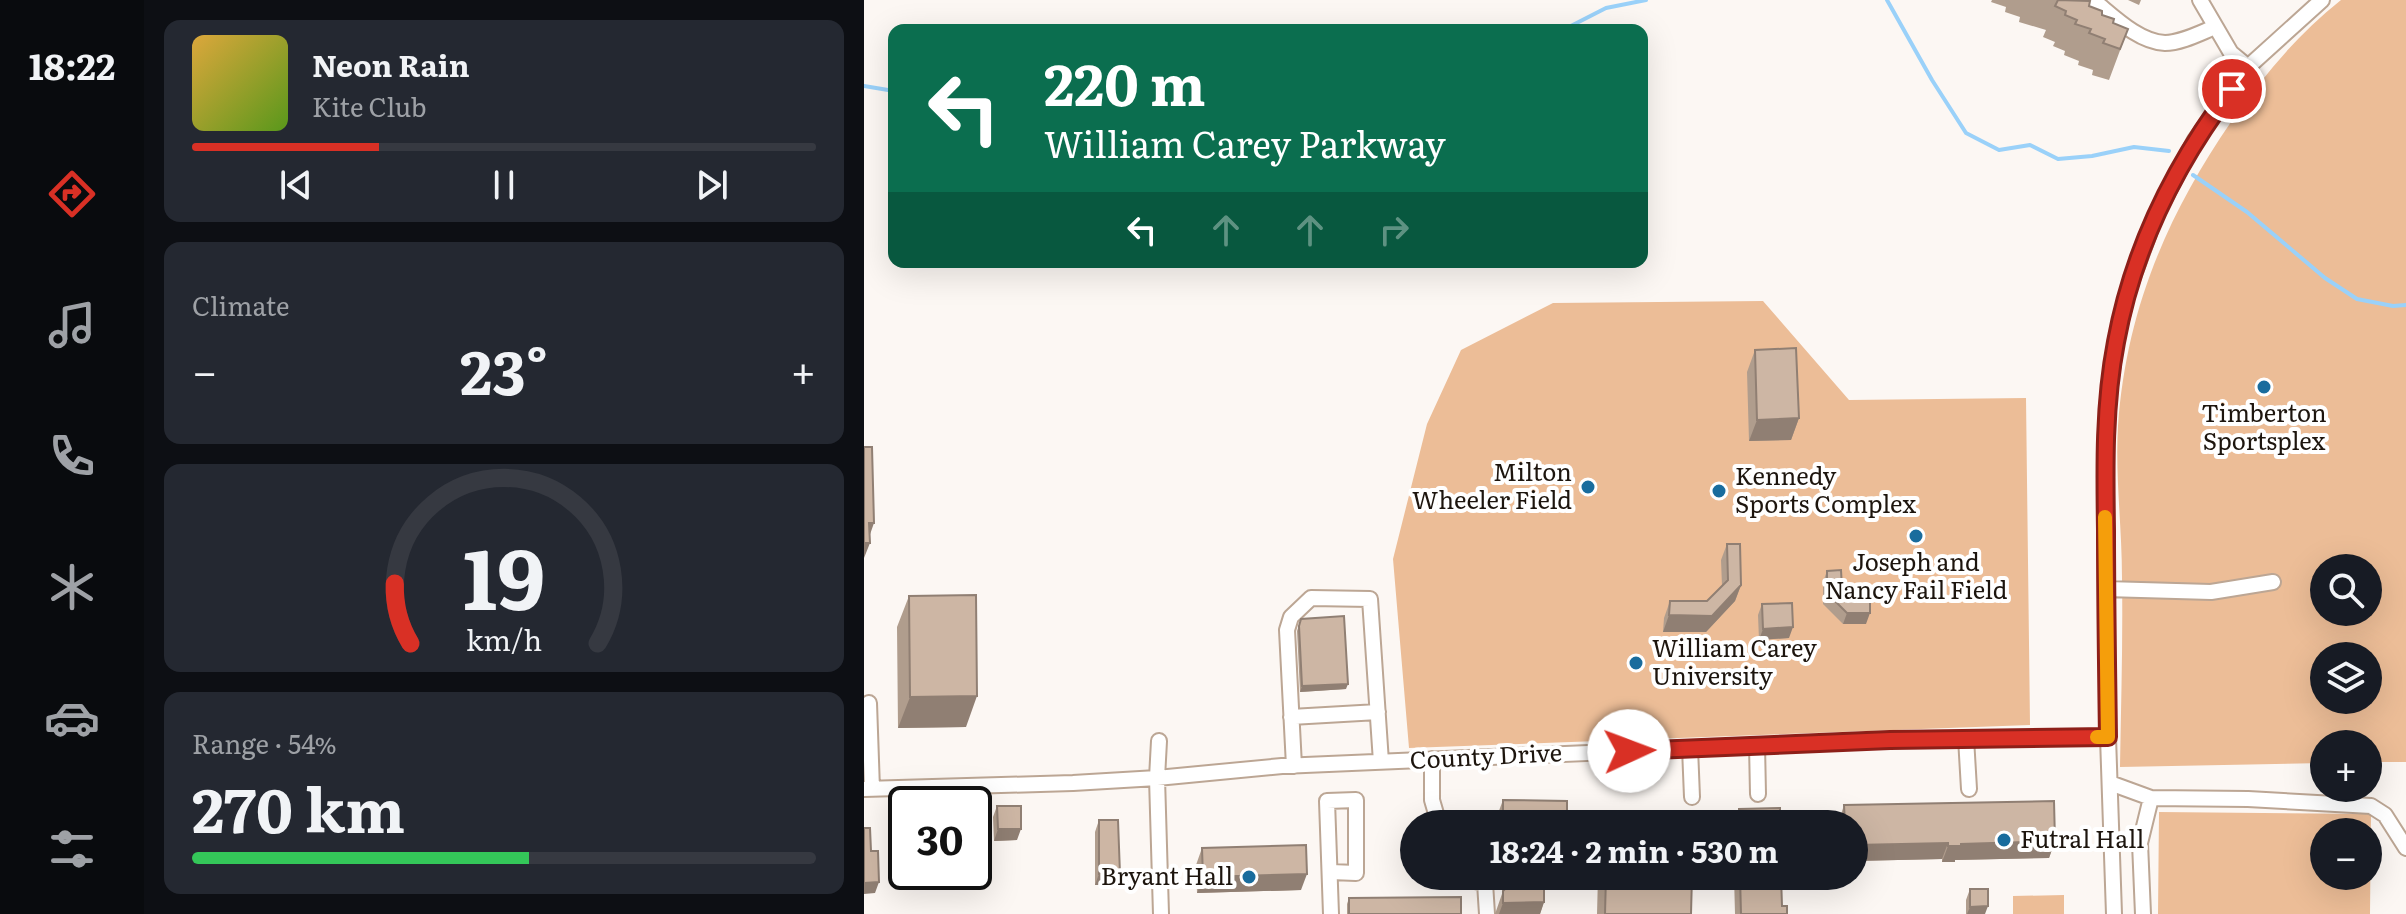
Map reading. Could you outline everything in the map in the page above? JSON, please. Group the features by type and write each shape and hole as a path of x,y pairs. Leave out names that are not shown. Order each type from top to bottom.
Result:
{"street":[{"path":"2093,0 2142,37 2165,43 2215,27"},
{"path":"2200,0 2231,53 2248,67"},
{"path":"2114,914 2108,737 2106,427 2116,342 2128,291 2155,217 2195,140 2248,67 2322,0"},
{"path":"2106,589 2211,592 2273,582"},
{"path":"1294,766 1287,630 1291,617 1311,598 1370,599 1381,762"},
{"path":"868,789 869,703"},
{"path":"1291,717 1378,712"},
{"name":"County Drive","path":"868,789 1157,778 1294,766 1757,745 2108,737"},
{"path":"1966,738 1969,789"},
{"path":"1159,741 1157,778 1161,914"},
{"path":"1757,745 1758,794"},
{"path":"1690,748 1692,797"},
{"path":"1432,759 1435,810"},
{"path":"2110,783 2151,798 2248,799 2371,806 2385,815 2406,848"},
{"path":"2143,914 2140,843 2151,798"},
{"path":"1331,872 1356,873 1356,800 1327,801 1331,914"},
{"path":"1485,890 1487,914"}],"shaded area":[{"name":"Timberton Sportsplex","path":"2341,0 2406,0 2406,762 2382,762 2382,730 2310,730 2310,763 2120,767 2122,559 2117,464 2118,426 2130,343 2154,266 2187,193 2231,122 2295,42"},
{"name":"Kennedy Sports Complex","path":"1763,301 1849,400 2026,398 2030,725 1409,748 1393,559 1427,424 1461,350 1553,303"},
{"path":"2159,812 2371,814 2371,818 2310,818 2310,890 2370,890 2370,914 2158,914"},
{"path":"2064,895 2064,914 2013,914 2013,896"}],"building":[{"path":"2058,0 2090,1 2089,6 2114,19 2113,23 2128,29 2120,49 2103,43 2105,39 2089,33 2091,29 2075,24 2077,20 2055,6"},
{"path":"1796,348 1799,418 1757,420 1755,350"},
{"path":"864,447 872,447 874,523 869,523 870,543 864,543"},
{"path":"1727,544 1740,544 1741,585 1712,616 1669,615 1670,601 1707,601 1728,580"},
{"path":"1841,570 1842,588 1853,600 1870,600 1870,613 1847,613 1827,593 1827,571"},
{"path":"976,595 977,696 910,697 909,596"},
{"path":"1792,603 1793,627 1763,629 1762,604"},
{"path":"1344,616 1348,684 1302,686 1301,619"},
{"path":"1503,800 1567,801 1567,810 1503,810"},
{"path":"2054,801 2055,841 1961,846 1948,846 1948,843 1868,845 1868,810 1844,810 1844,805"},
{"path":"997,806 1021,806 1021,829 998,829"},
{"path":"1780,808 1780,810 1739,810"},
{"path":"1099,820 1118,820 1120,874 1099,874"},
{"path":"864,828 870,828 871,851 878,851 879,882 864,883"},
{"path":"1306,845 1307,874 1203,877 1202,848"},
{"path":"1970,889 1988,889 1988,906 1970,907"},
{"path":"1544,890 1544,902 1503,903 1503,891"},
{"path":"1606,890 1692,890 1691,914 1605,914"},
{"path":"1740,890 1781,890 1782,906 1787,906 1787,914 1741,914"},
{"path":"1461,897 1461,914 1349,914 1349,898"}],"waterway":[{"path":"1575,24 1606,8 1646,0"},
{"path":"1887,0 1966,133 1999,150 2030,145 2058,159 2134,147 2169,151"},
{"path":"864,86 888,90"},
{"path":"2193,175 2247,212 2325,278 2357,299 2393,306 2406,305"}],"slow traffic":[{"path":"2097,737 2108,737 2105,517"}],"place":[{"name":"Timberton Sportsplex","path":"2264,387"},
{"name":"Milton Wheeler Field","path":"1588,487"},
{"name":"Kennedy Sports Complex","path":"1719,491"},
{"name":"Joseph and Nancy Fail Field","path":"1916,536"},
{"name":"William Carey University","path":"1636,663"},
{"name":"Futral Hall","path":"2004,840"},
{"name":"Bryant Hall","path":"1249,877"}],"route":[{"path":"1629,751 1890,740 2108,737 2105,458 2108,398 2116,342 2136,265 2155,217 2195,140 2232,89"}]}
